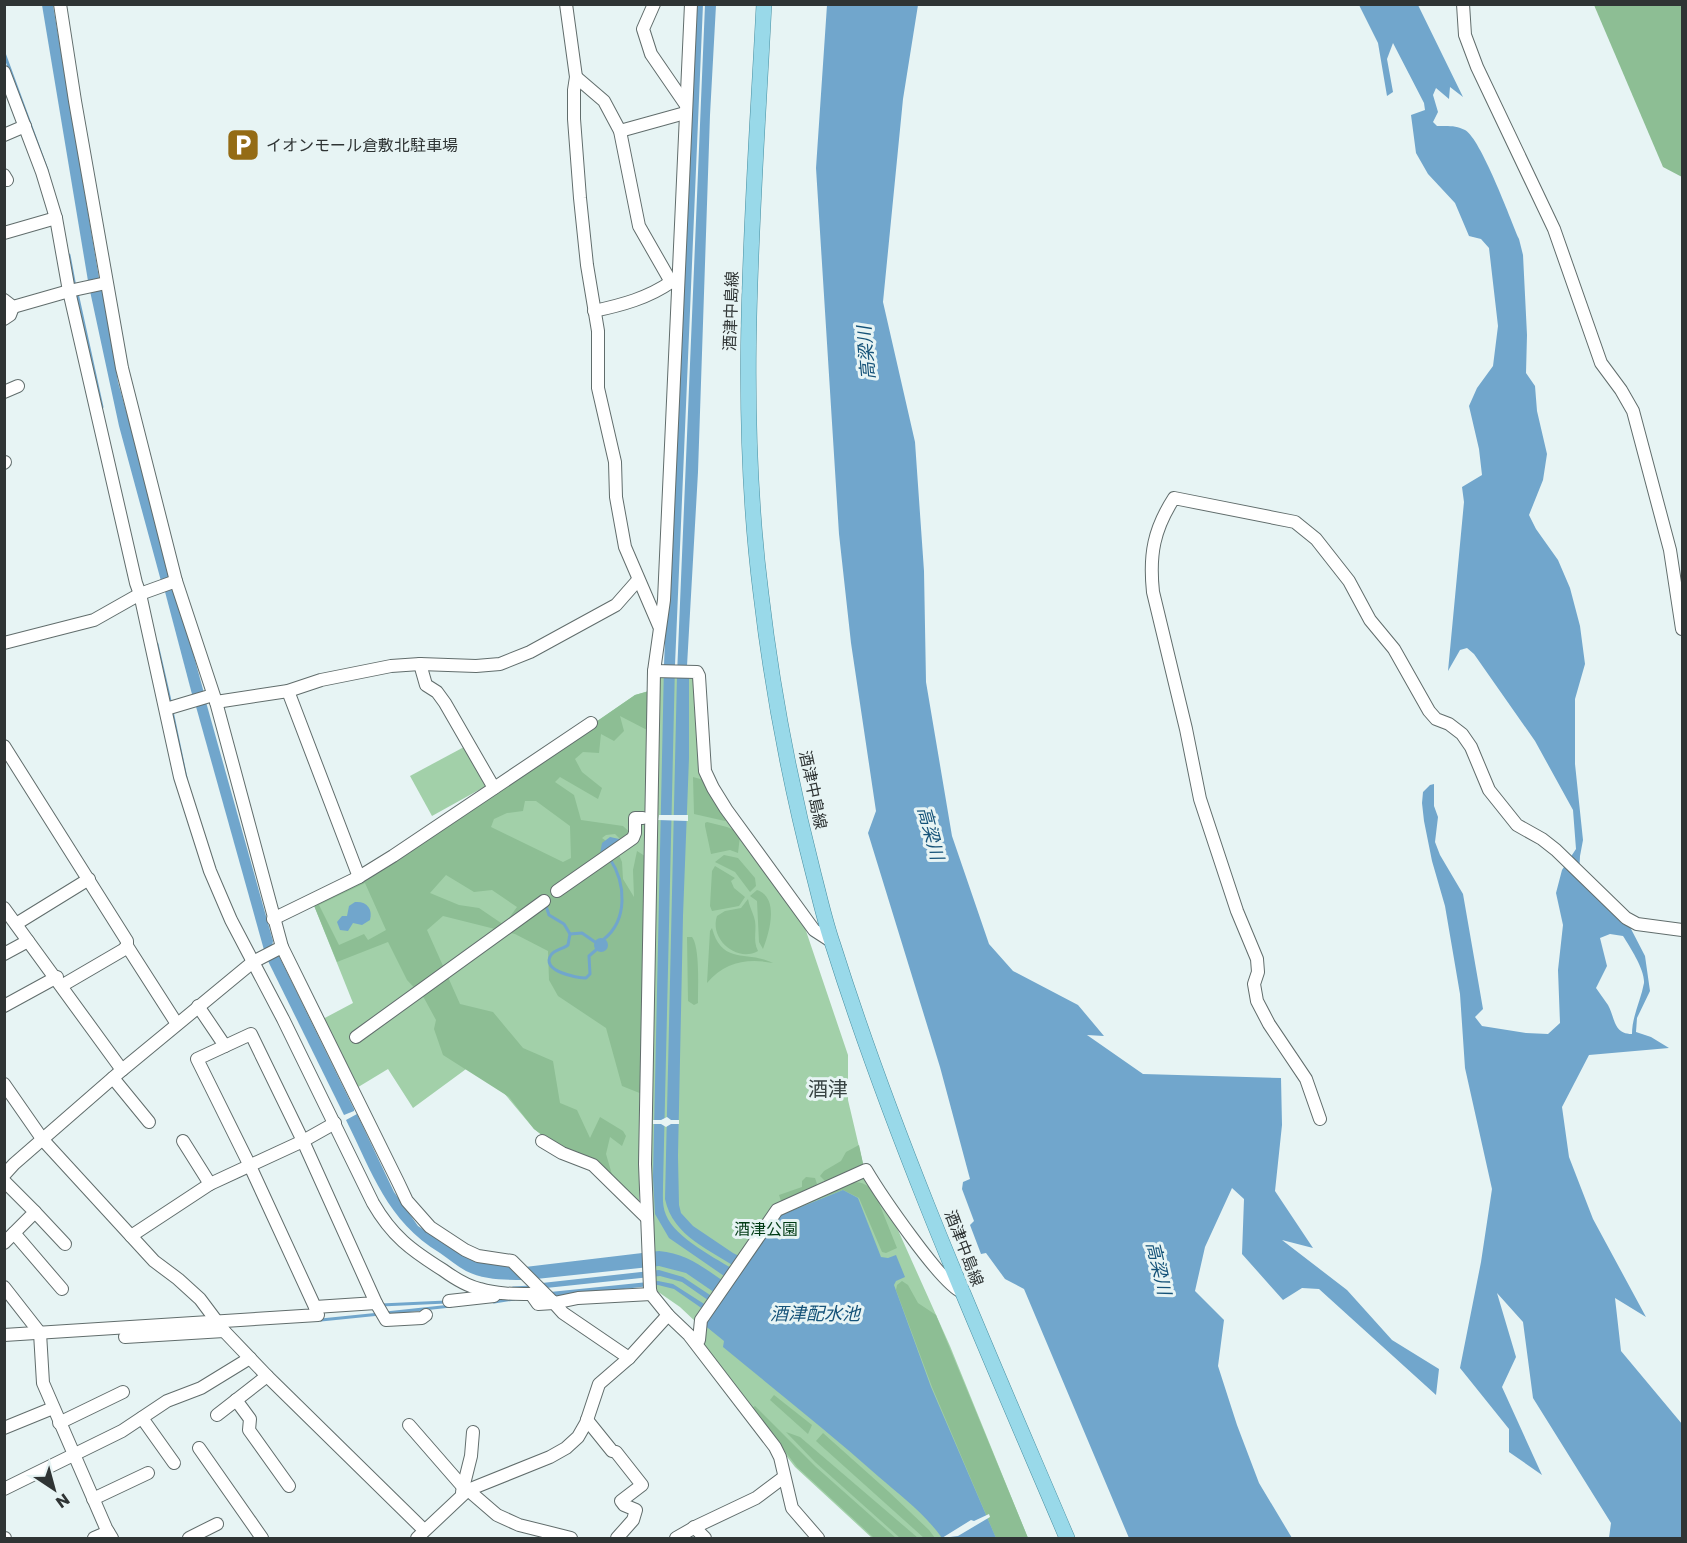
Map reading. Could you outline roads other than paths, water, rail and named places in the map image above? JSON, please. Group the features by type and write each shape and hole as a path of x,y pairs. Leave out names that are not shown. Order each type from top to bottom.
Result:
{"main road":[{"name":"酒津中島線","path":"764,4 748,320 748,434 760,593 778,707 795,794 831,941 885,1093 962,1292 1067,1539"}],"street":[{"path":"60,4 105,284 122,368 176,581 280,948 359,1110 407,1201 419,1216 443,1236 465,1250 478,1256 512,1261 563,1313 629,1358"},
{"path":"566,4 576,77 574,119 579,198 598,331 598,388 615,462 616,497 625,547 659,626"},
{"path":"654,4 643,28 651,54 685,109"},
{"path":"691,4 675,283 664,600 659,626 657,671 645,1164 651,1291 668,1315 694,1342 775,1447 780,1456 792,1508 818,1539"},
{"path":"1463,4 1465,35 1519,158 1554,229 1600,363 1621,390 1633,411 1670,550 1682,622"},
{"path":"4,72 56,218 69,291 180,777 210,872 231,920 255,961 373,1203 385,1223 410,1249 461,1282 493,1293 516,1294 553,1301 651,1291"},
{"path":"576,77 603,101 620,131 639,226 675,283"},
{"path":"620,131 685,109"},
{"path":"4,135 25,126"},
{"path":"4,232 56,218"},
{"path":"594,311 619,306 675,283"},
{"path":"4,319 10,315 8,304 105,284"},
{"path":"4,392 18,386"},
{"path":"1320,1119 1306,1079 1269,1024 1257,1001 1254,984 1258,972 1257,959 1237,911 1200,799 1186,729 1153,592 1151,573 1156,530 1174,498 1295,522 1316,538 1349,581 1370,620 1395,649 1429,711 1436,719 1449,724 1467,740 1489,790 1517,825 1556,850 1626,918 1637,924 1683,930"},
{"path":"166,709 211,698 288,691 321,680 391,666 500,664 530,652 616,605 638,580"},
{"path":"4,643 94,620 140,594 176,581"},
{"path":"420,664 426,685 445,703 494,789"},
{"path":"657,671 697,672 705,771 710,783 726,809 814,930 831,941"},
{"path":"288,691 359,877"},
{"path":"273,919 359,877 591,723"},
{"path":"4,746 177,1024"},
{"path":"557,891 633,838 635,818 643,818"},
{"path":"16,924 88,879"},
{"path":"356,1038 544,901"},
{"path":"4,908 60,981 149,1122"},
{"path":"4,954 28,941"},
{"path":"4,1006 60,981 127,946"},
{"path":"4,1175 198,1006 255,961 280,948"},
{"path":"198,1006 225,1046"},
{"path":"316,1311 250,1166 197,1059 251,1034 384,1317 386,1320 422,1318 426,1315"},
{"path":"4,1084 43,1140 154,1261 200,1299 224,1331 420,1534 464,1491 550,1457 566,1448 578,1437 587,1420 599,1384 629,1358 668,1315"},
{"path":"131,1236 210,1184 303,1141 335,1123"},
{"path":"183,1141 210,1184"},
{"path":"542,1141 562,1153 593,1165 647,1218"},
{"path":"699,1340 701,1320 780,1207 866,1170 881,1196 925,1253 954,1287 962,1292"},
{"path":"4,1181 65,1244"},
{"path":"35,1212 9,1238 62,1289"},
{"path":"4,1287 40,1333 43,1383 110,1535 94,1539"},
{"path":"449,1301 516,1294"},
{"path":"4,1335 217,1320 376,1303"},
{"path":"125,1336 224,1331"},
{"path":"4,1489 122,1431 166,1401 201,1388 250,1358"},
{"path":"217,1415 267,1376"},
{"path":"59,1423 123,1392"},
{"path":"236,1400 250,1419 249,1430 289,1485"},
{"path":"4,1428 53,1408"},
{"path":"141,1418 174,1463"},
{"path":"587,1420 642,1485 621,1501 624,1505 636,1510 633,1520 617,1539"},
{"path":"409,1425 464,1491 497,1515 519,1525 571,1539"},
{"path":"464,1491 473,1432"},
{"path":"199,1448 262,1539"},
{"path":"93,1499 148,1473"},
{"path":"676,1539 694,1527 756,1498 784,1477"},
{"path":"189,1539 217,1524"},
{"path":"694,1527 705,1539"}],"water":[{"name":"酒津配水池","path":"703,4 675,665 664,1208 671,1224 687,1240 738,1272 740,1270 685,1233 669,1212 665,1199 677,675 705,5 716,5 698,472 687,666 689,674 689,758 683,916 679,1205 681,1213 693,1226 733,1253 751,1258 781,1215 843,1190 858,1198 881,1257 888,1258 896,1255 905,1277 896,1281 894,1285 931,1387 996,1538 942,1538 904,1498 723,1347 724,1341 703,1324 710,1314 674,1289 658,1285 555,1297 550,1292 658,1281 673,1284 712,1309 715,1305 682,1282 660,1276 546,1288 542,1283 659,1270 683,1277 719,1301 721,1297 686,1273 659,1266 536,1279 525,1267 659,1251 688,1259 729,1285 727,1278 669,1238 655,1214 653,1177 664,665 692,5"},
{"path":"42,5 53,5 99,278 97,281 88,281"},
{"name":"高梁川","path":"827,5 918,5 903,99 883,302 915,442 924,571 926,682 952,836 989,944 1013,971 1078,1005 1104,1036 1087,1035 1143,1074 1281,1078 1282,1125 1275,1191 1313,1248 1282,1240 1347,1290 1392,1340 1439,1369 1436,1395 1319,1289 1302,1288 1283,1300 1242,1254 1244,1199 1232,1188 1205,1247 1195,1291 1224,1320 1218,1366 1259,1483 1292,1538 1129,1538 1024,1289 1005,1279 986,1253 981,1254 970,1225 974,1221 962,1189 963,1182 970,1179 940,1067 868,833 876,811 851,643 839,534 816,168"},
{"path":"1359,5 1418,5 1463,97 1450,87 1449,99 1436,88 1433,95 1438,112 1433,122 1437,126 1462,128 1472,136 1495,180 1519,239 1523,255 1527,335 1526,373 1535,386 1537,411 1547,454 1543,480 1529,515 1558,560 1570,588 1580,626 1585,664 1575,699 1575,764 1583,840 1579,875 1608,909 1630,927 1645,956 1650,991 1637,1018 1636,1032 1651,1037 1669,1048 1589,1055 1562,1107 1569,1157 1593,1219 1646,1317 1615,1298 1621,1351 1682,1424 1682,1538 1609,1538 1611,1523 1533,1398 1523,1322 1497,1293 1516,1357 1502,1387 1542,1475 1509,1452 1509,1429 1460,1368 1481,1262 1492,1189 1465,1068 1460,994 1445,906 1432,861 1424,821 1423,792 1434,784 1434,806 1438,817 1435,842 1463,894 1483,1009 1475,1017 1482,1026 1548,1034 1560,1023 1558,970 1563,925 1556,893 1562,870 1576,849 1573,810 1535,741 1474,654 1467,648 1460,650 1448,671 1464,502 1462,487 1482,475 1479,449 1469,406 1477,388 1493,366 1498,326 1489,248 1481,239 1469,236 1455,203 1428,174 1416,153 1411,115 1425,110 1424,103 1393,43 1387,59 1393,92 1387,96 1378,43","holes":["1610,934 1623,936 1644,978 1632,1034 1618,1028 1608,1005 1596,988 1607,966 1600,938"]},
{"path":"103,289 118,382 172,575 170,579 161,581 119,426 90,291"},
{"path":"175,587 204,693 193,698 164,588"},
{"path":"206,702 273,941 272,947 264,950 195,703"},
{"path":"610,837 624,840 600,854 602,843"},
{"path":"355,902 368,906 371,912 370,920 362,925 353,923 348,931 340,930 337,922 342,916 347,916 349,906"},
{"path":"601,938 606,940 608,945 606,950 601,952 596,950 594,945 596,940"},
{"path":"278,954 354,1111 344,1115 267,959"},
{"path":"357,1114 394,1192 418,1226 469,1259 510,1267 525,1280 488,1278 466,1271 422,1240 407,1226 383,1194 346,1120"}],"waterway":[{"path":"4,53 47,170"},
{"path":"69,255 75,287"},
{"path":"77,293 102,407"},
{"path":"157,644 171,705"},
{"path":"172,711 186,778"},
{"path":"604,939 617,922 622,901 619,879 610,859"},
{"path":"546,906 549,915 564,924 570,934 582,933 595,942"},
{"path":"570,934 568,945 551,955 549,961 555,969 568,975 586,978 590,974 589,956 596,950"},
{"path":"513,1288 531,1287"},
{"path":"494,1302 514,1299"},
{"path":"381,1305 446,1302"},
{"path":"386,1313 451,1306"},
{"path":"321,1320 380,1314"}],"place":[{"name":"イオンモール倉敷北駐車場","path":"243,145"}],"district":[{"name":"酒津","path":"828,1089"}],"park label":[{"name":"酒津公園","path":"766,1229"}]}
